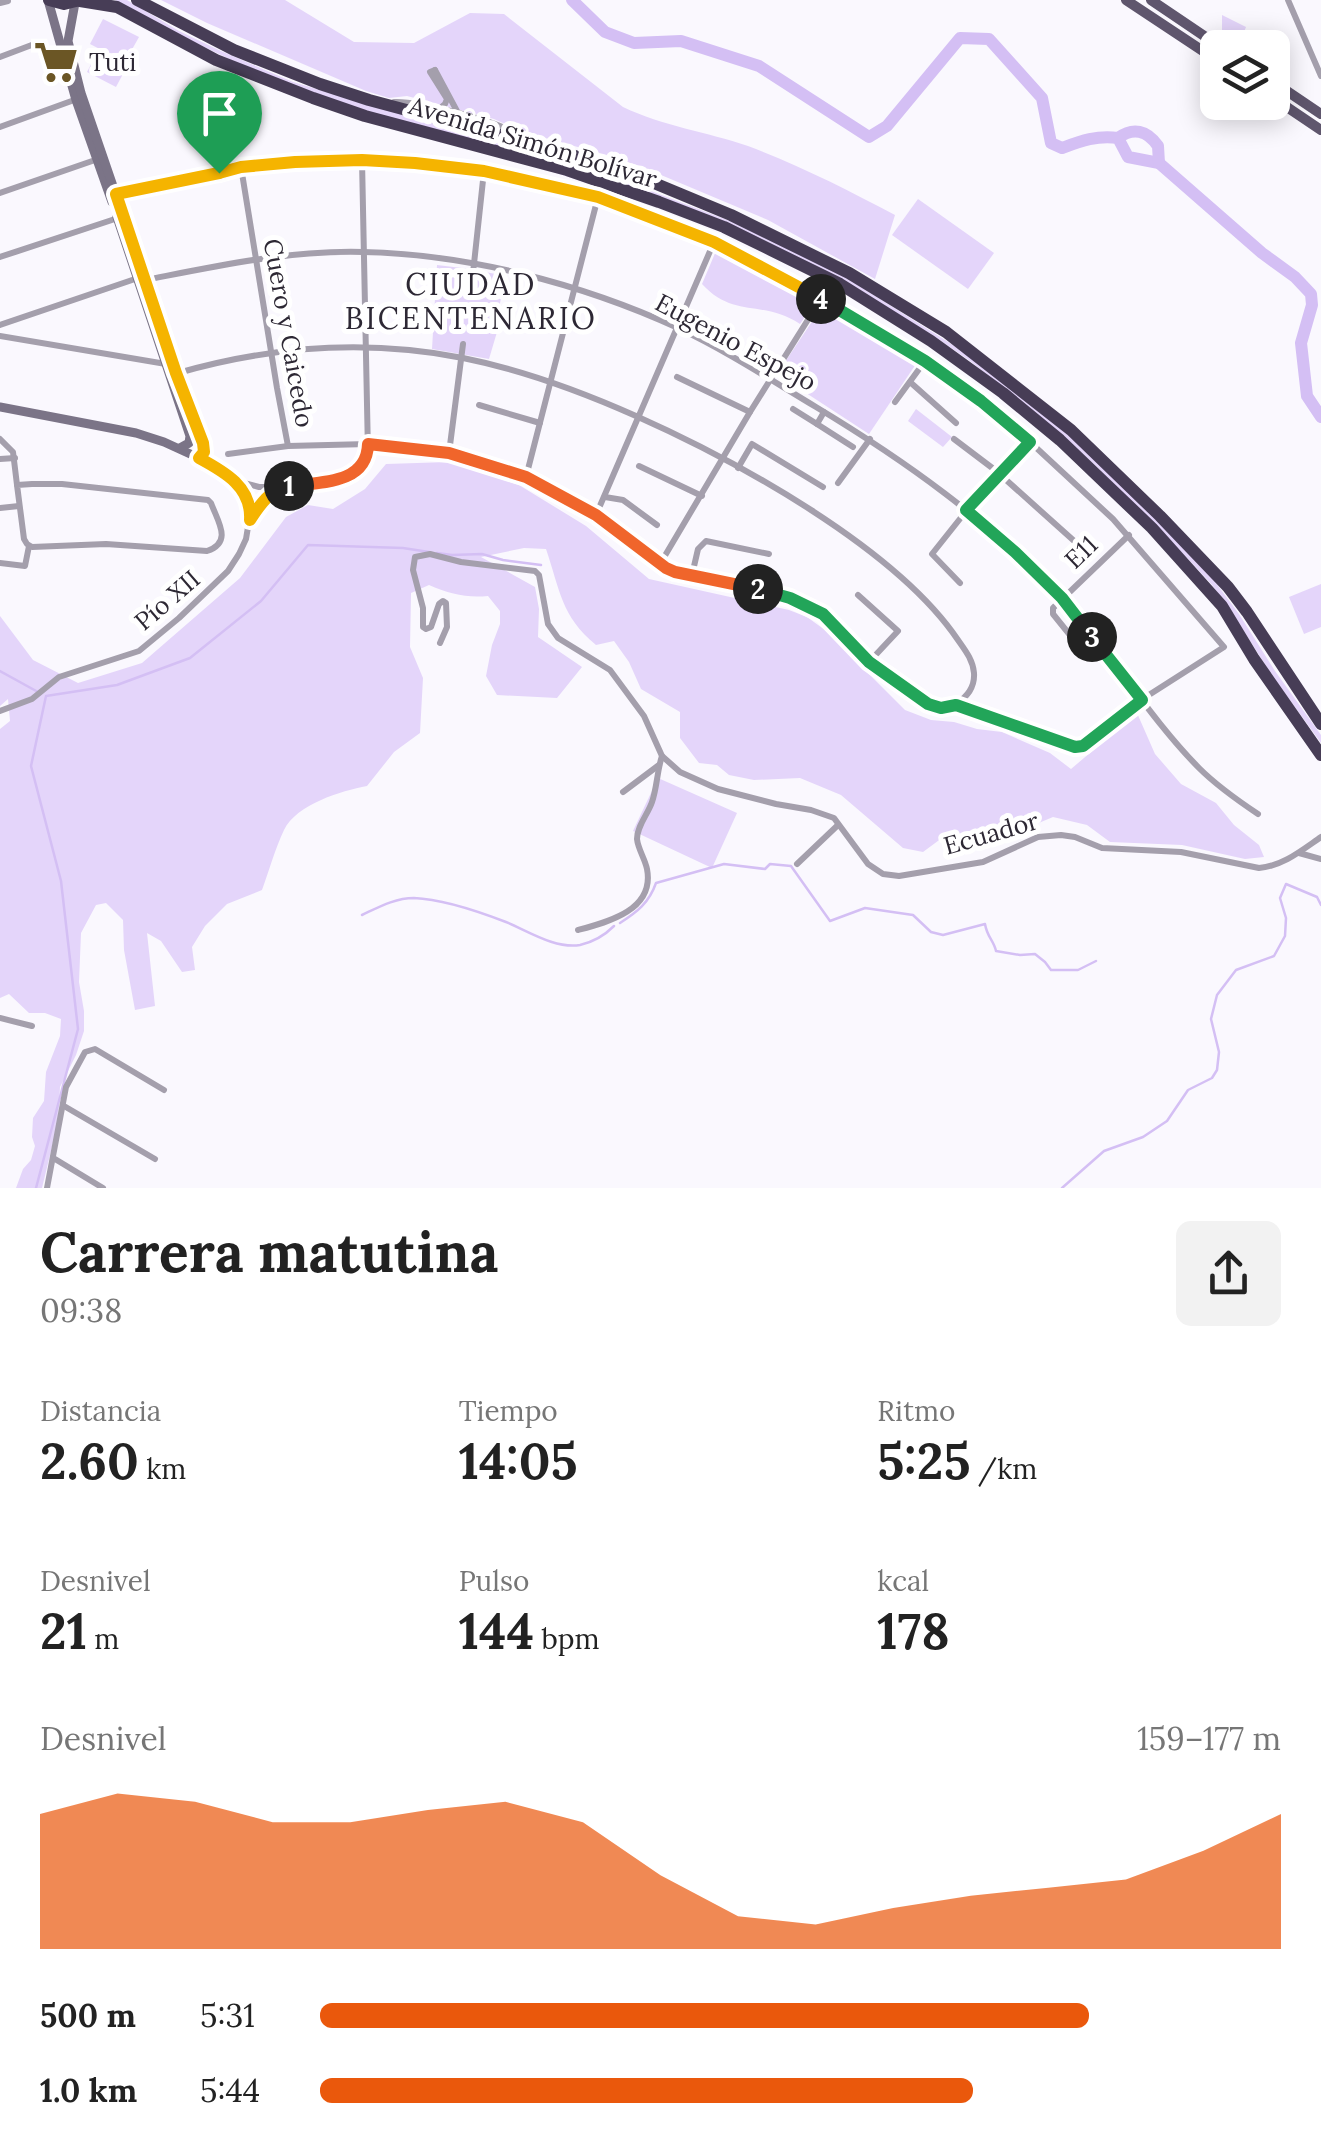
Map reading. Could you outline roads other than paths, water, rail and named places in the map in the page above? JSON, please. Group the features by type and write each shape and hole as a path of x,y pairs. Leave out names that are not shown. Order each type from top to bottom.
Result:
{"highway":[{"name":"Avenida Simón Bolívar","path":"49,0 117,8 216,60 313,98 365,116 567,170 658,202 724,227 840,284 931,341 1003,394 1060,440 1152,528 1222,606 1321,756"},
{"name":"Avenida Simón Bolívar","path":"137,0 269,66 377,102 525,141 654,183 731,215 850,273 946,332 1062,422 1228,588 1321,724"}],"main road":[{"path":"1126,0 1200,48"},
{"path":"1153,1 1200,33"},
{"path":"1290,93 1321,114"},
{"path":"1290,109 1321,130"}],"street":[{"path":"49,0 100,159 203,443 201,457"},
{"path":"1288,0 1321,76"},
{"path":"0,4 8,1"},
{"path":"78,1 68,41 80,98"},
{"path":"0,57 37,43"},
{"path":"438,110 446,99 430,72 435,70 459,114"},
{"path":"0,126 80,98"},
{"path":"377,102 406,102 459,114 503,127 525,141"},
{"path":"0,193 100,159"},
{"path":"113,195 241,167 295,162 362,160 484,171 598,197 714,242 821,298 925,361 1030,442 1128,534 1224,647 1142,700 1083,746 1075,747 956,705"},
{"path":"0,408 126,431 201,457 246,485 281,487 351,475 364,464 368,444 362,160"},
{"name":"Cuero y Caicedo","path":"241,167 288,446"},
{"path":"473,268 484,171"},
{"path":"526,477 598,197"},
{"path":"0,257 121,217"},
{"path":"596,515 714,242"},
{"name":"Eugenio Espejo","path":"0,326 142,278 256,260 363,252 576,288 678,328 770,379 870,440 966,510 1062,598 1201,770 1258,814"},
{"path":"142,278 190,436 189,443 179,448"},
{"path":"660,564 821,298"},
{"path":"0,336 166,364"},
{"path":"449,453 463,344"},
{"path":"176,373 271,352 366,346 460,357 551,381 638,417 724,460 818,515 852,540 905,580 944,620 970,658 975,674 969,694 956,705 941,708 928,704 869,662 823,614 806,604 675,572 596,515 526,477 449,453 368,444 288,446 228,454"},
{"path":"896,402 925,361"},
{"path":"677,377 750,412"},
{"path":"910,382 956,423"},
{"path":"479,405 540,423"},
{"path":"793,409 854,447"},
{"path":"817,424 824,412"},
{"path":"954,438 1082,548"},
{"path":"0,439 12,449 24,539 29,546 25,566 0,563"},
{"path":"838,483 870,440"},
{"path":"960,583 932,554 966,510 1030,442"},
{"path":"738,468 752,444 823,487"},
{"path":"0,458 14,458"},
{"path":"639,466 702,496"},
{"path":"235,480 248,500 250,520"},
{"path":"17,485 62,484 208,500 223,536 218,546 207,551 106,544 29,546"},
{"path":"250,520 262,502 281,487"},
{"path":"605,496 623,500 657,525"},
{"path":"0,508 19,506"},
{"name":"Pío XII","path":"0,711 32,699 59,677 126,656 148,644 228,571 240,554 250,520"},
{"name":"E11","path":"1062,598 1128,534"},
{"path":"692,574 698,549 706,541 769,554"},
{"path":"440,643 447,628 446,603 442,600 439,604 432,627 423,626 412,570 415,557 430,554 536,571 552,630 558,638 610,670 644,716 661,760 653,799 637,836 648,872 647,886 629,912 578,930"},
{"path":"858,595 898,631 869,662"},
{"path":"1062,598 1054,606 1053,614 1082,650"},
{"path":"623,792 661,760"},
{"path":"661,760 689,778 718,789 834,818 838,825 798,864"},
{"name":"Ecuador","path":"838,825 868,864 883,874 899,876 984,862 1038,837 1061,835 1102,848 1181,852 1259,868 1282,862 1321,837"},
{"path":"1298,852 1321,859"},
{"path":"0,1018 32,1026"},
{"path":"48,1188 66,1087 85,1052 95,1049 164,1090"},
{"path":"64,1106 155,1159"},
{"path":"54,1159 103,1188"}],"waterway":[{"path":"572,0 605,32 634,43 681,41 759,66 869,137 887,126 960,38 989,39 1042,98 1051,143 1062,148 1096,138 1118,138 1128,157 1159,163 1311,294 1312,305 1301,343 1307,396 1321,417"},
{"path":"1118,138 1134,131 1144,134 1158,146 1159,163"},
{"path":"36,1188 78,1029 61,881 31,766 46,696 117,685 190,658 261,601 308,545 429,552"},
{"path":"437,553 482,554 541,565"},
{"path":"0,671 38,692"},
{"path":"620,923 642,906 656,883 724,864 765,869 770,864 791,866 830,921 865,908 913,915 931,932 943,935 985,924 996,951 1035,954 1051,970 1078,970 1096,961"},
{"path":"1062,1188 1104,1151 1143,1137 1167,1121 1188,1090 1212,1078 1219,1052 1211,1019 1217,995 1236,970 1274,956 1285,936 1286,918 1280,898 1286,884 1317,897 1321,905"},
{"path":"362,915 400,900 425,899 473,910 551,942 571,946 594,940 614,926"}],"place":[{"name":"Tuti","path":"56,62"}],"district":[{"name":"CIUDAD BICENTENARIO","path":"471,302"}]}
